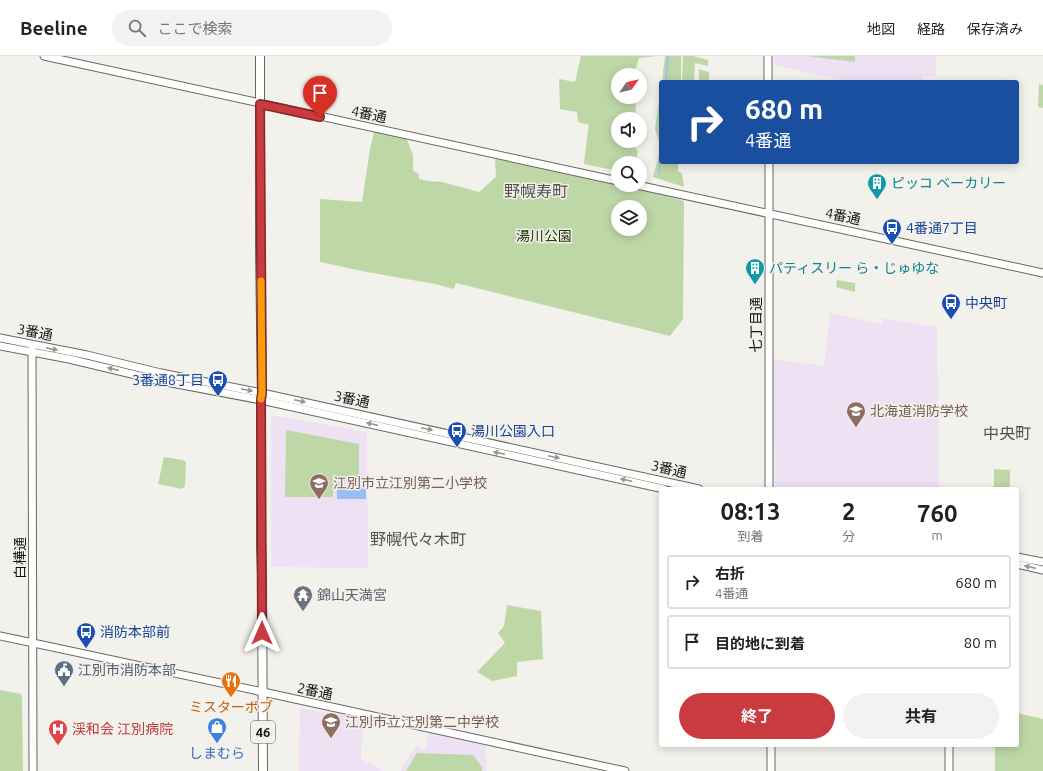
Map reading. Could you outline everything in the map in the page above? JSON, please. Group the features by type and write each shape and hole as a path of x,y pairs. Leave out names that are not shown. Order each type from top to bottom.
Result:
{"main road":[{"name":"46","path":"260,56 263,771"}],"street":[{"name":"4番通","path":"44,56 611,179"},
{"path":"768,56 768,80"},
{"name":"七丁目通","path":"769,164 769,487"},
{"name":"4番通","path":"647,187 1043,273"},
{"name":"3番通","path":"0,338 87,355 261,397 659,488"},
{"name":"白樺通","path":"32,345 33,771"},
{"name":"3番通","path":"0,346 161,380 261,397 689,487"},
{"path":"1019,557 1043,562"},
{"path":"1019,564 1043,570"},
{"name":"2番通","path":"0,636 625,771"},
{"path":"771,747 771,771"},
{"path":"949,747 949,771"}],"shaded area":[{"path":"774,56 936,56 936,77 922,76 921,80 843,80 774,65"},
{"name":"北海道消防学校","path":"830,313 882,324 883,318 937,327 939,487 775,487 772,359 824,366"},
{"name":"江別市立江別第二小学校","path":"271,415 367,432 368,568 271,567"},
{"name":"江別市立江別第二中学校","path":"300,708 363,718 361,759 385,771 299,771"},
{"name":"江別市立江別第二中学校","path":"428,733 486,744 486,771 400,771 416,746 426,750"}],"green space":[{"path":"581,56 657,56 639,58 636,68 611,68 611,104 636,104 635,112 611,112 611,148 636,148 638,152 637,156 611,156 611,170 584,164 589,125 578,122 577,112 560,109 559,79 575,82"},
{"path":"665,56 681,56 681,80 662,80"},
{"path":"683,56 693,56 708,60 708,66 695,63 694,80 682,80"},
{"path":"807,56 855,56 855,62"},
{"path":"699,69 709,72 709,80 699,80"},
{"path":"1039,84 1043,85 1043,108 1038,107"},
{"path":"659,101 659,141 655,129"},
{"name":"湯川公園","path":"375,129 406,137 413,155 413,170 419,174 419,179 442,182 479,192 496,177 495,158 611,182 611,192 647,192 647,190 684,201 683,319 670,336 456,283 454,289 320,262 320,199 362,202 370,149"},
{"path":"659,154 659,164 678,164 678,171 682,173 684,187 653,177"},
{"path":"837,280 855,283 855,292 836,287"},
{"path":"286,430 359,444 359,477 333,477 333,497 285,497"},
{"path":"164,457 183,460 186,462 185,486 182,489 158,484"},
{"path":"994,469 1010,470 1010,487 994,487"},
{"path":"507,605 541,611 543,659 517,662 517,676 492,681 477,672 505,643 498,633 504,626"},
{"path":"0,690 21,694 23,771 0,771"},
{"path":"1019,713 1043,719 1043,771 995,771 995,747 1019,747"},
{"path":"417,753 473,755 482,767 482,771 406,771"}],"water":[{"path":"337,482 340,482 341,487 366,487 366,499 337,499"}],"waterway":[{"path":"666,80 668,56"},
{"path":"659,174 660,164"}],"slow traffic":[{"path":"261,281 261,399"}],"place":[{"name":"ピッコ ベーカリー","path":"877,200"},
{"name":"4番通7丁目","path":"892,245"},
{"name":"パティスリー ら・じゅゆな","path":"755,285"},
{"name":"中央町","path":"951,320"},
{"name":"3番通8丁目","path":"218,397"},
{"name":"北海道消防学校","path":"856,428"},
{"name":"湯川公園入口","path":"457,448"},
{"name":"江別市立江別第二小学校","path":"319,500"},
{"name":"錦山天満宮","path":"303,612"},
{"name":"消防本部前","path":"86,649"},
{"name":"江別市消防本部","path":"64,687"},
{"name":"ミスターボブ","path":"231,698"},
{"name":"江別市立江別第二中学校","path":"331,739"},
{"name":"しまむら","path":"217,744"},
{"name":"渓和会 江別病院","path":"58,746"}],"district":[{"name":"野幌寿町","path":"536,191"},
{"name":"中央町","path":"1007,433"},
{"name":"野幌代々木町","path":"418,539"}],"route":[{"path":"262,633 260,104 320,117"}]}
